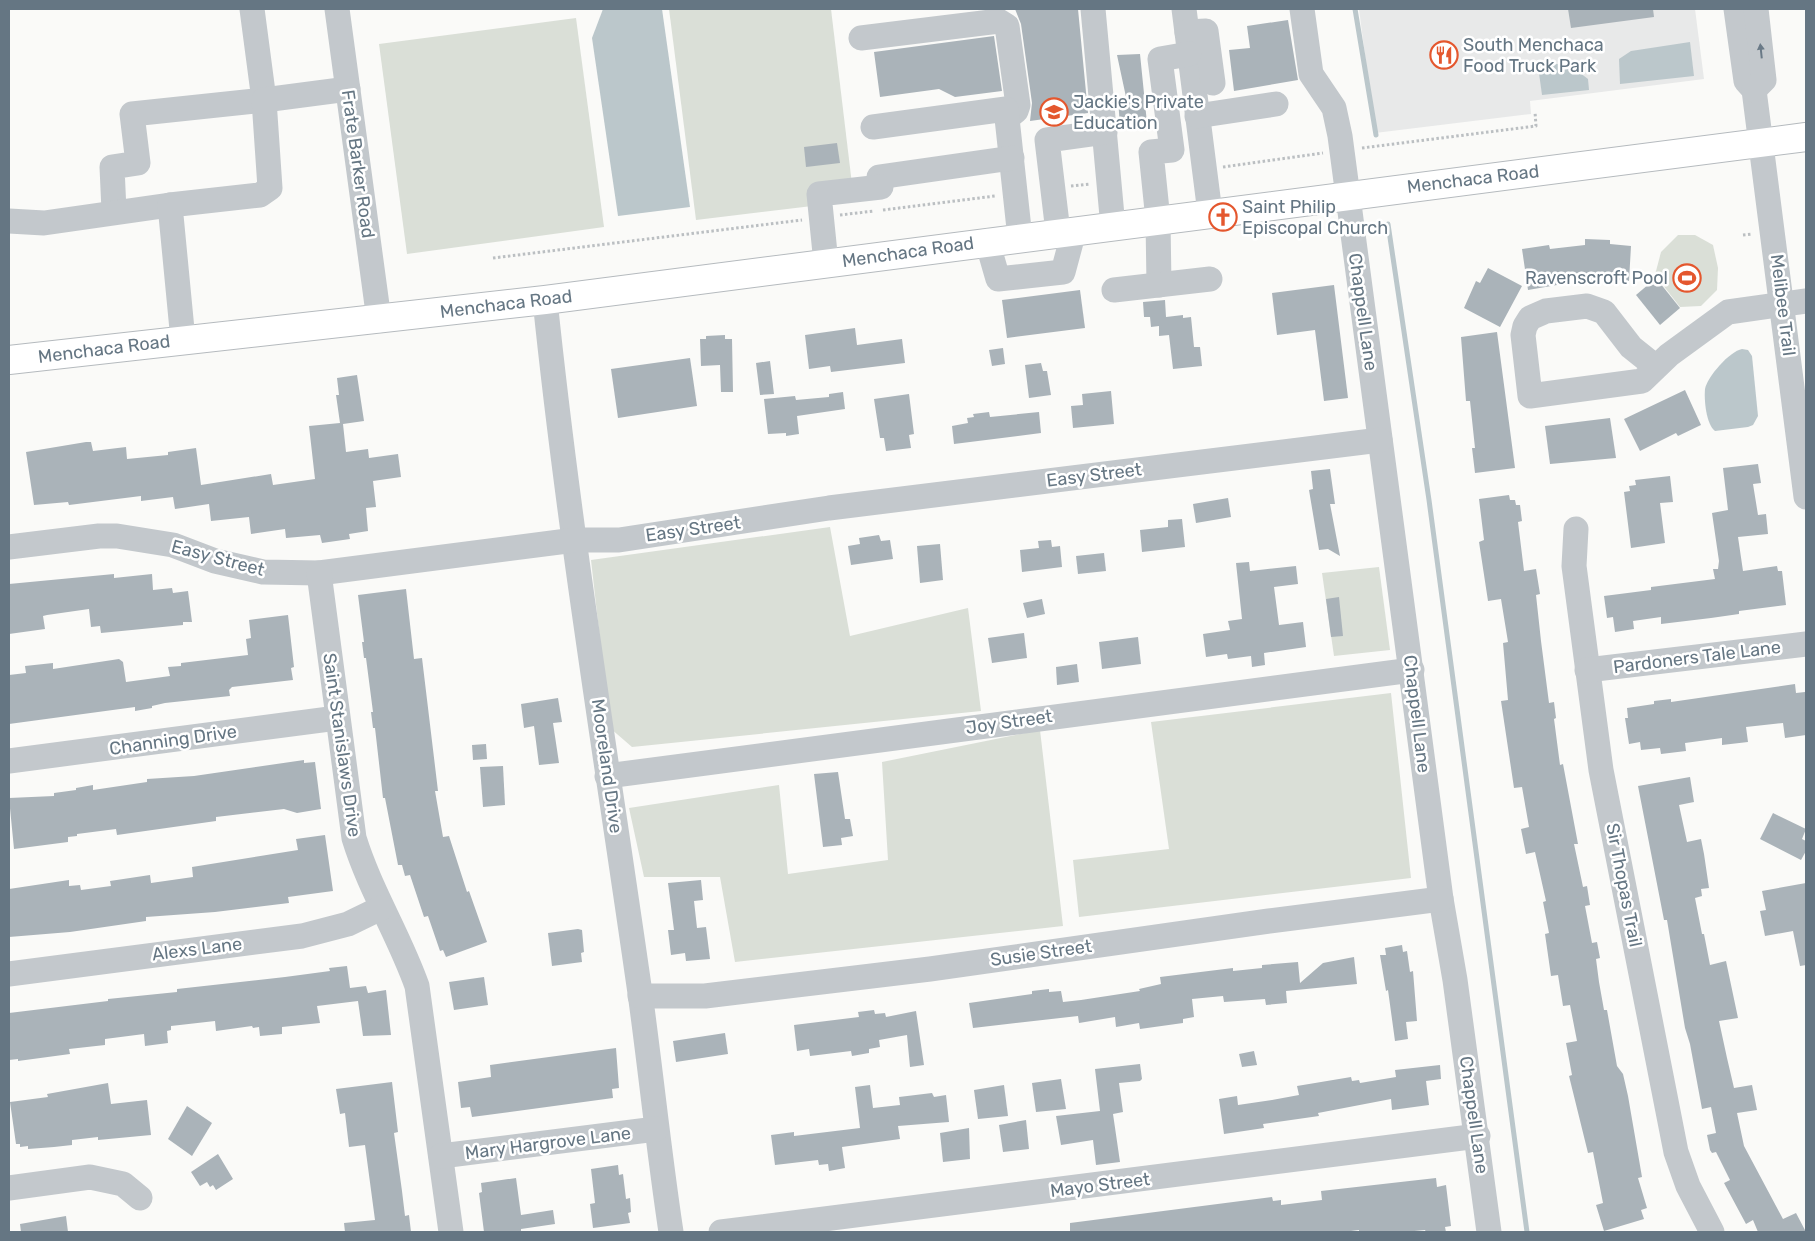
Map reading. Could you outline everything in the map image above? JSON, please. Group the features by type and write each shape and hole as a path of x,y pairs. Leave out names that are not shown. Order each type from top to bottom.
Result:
{"main road":[{"name":"Menchaca Road","path":"9,360 545,300 987,241 1113,227 1347,195 1806,137"}],"street":[{"path":"9,221 44,223 114,211 260,195 270,188 264,100 252,9"},
{"name":"Frate Barker Road","path":"337,9 379,320"},
{"path":"1093,9 1113,227"},
{"name":"Chappell Lane","path":"1302,9 1311,74 1334,108 1342,151 1441,899 1456,980 1490,1232"},
{"path":"1736,9 1746,81 1754,90 1764,80 1756,9"},
{"path":"861,38 999,21 1007,26 1018,105 1016,111 1007,118"},
{"path":"1172,150 1160,59 1187,32 1206,31 1213,83"},
{"path":"1187,32 1210,213"},
{"path":"114,211 112,167 138,163 132,114 348,89"},
{"name":"Melibee Trail","path":"1754,90 1761,143 1795,302 1806,497"},
{"path":"1197,116 1276,104"},
{"path":"873,127 1006,109 1020,238"},
{"path":"987,241 998,279 1063,272 1066,231 1047,140 1104,132"},
{"path":"1159,285 1158,220 1151,152 1201,146"},
{"path":"826,263 819,194 1012,158"},
{"path":"170,205 183,340"},
{"path":"1114,290 1210,279"},
{"name":"Mooreland Drive","path":"545,300 574,540 640,996 656,1130 671,1232"},
{"path":"1656,367 1631,347 1604,312 1595,308 1587,306 1546,311 1530,318 1525,326 1523,344 1530,396 1642,381 1656,367 1728,312 1795,302"},
{"name":"Easy Street","path":"9,547 99,536 118,536 173,545 215,561 263,572 319,573 574,540 619,540 829,508 1380,440"},
{"name":"Sir Thopas Trail","path":"1576,529 1574,566 1601,770 1676,1152 1688,1186 1712,1232"},
{"name":"Saint Stanislaws Drive","path":"319,573 354,838 363,866 381,908 405,953 416,986 451,1232"},
{"name":"Pardoners Tale Lane","path":"1587,670 1806,644"},
{"name":"Joy Street","path":"607,776 1412,670"},
{"name":"Channing Drive","path":"9,761 337,718"},
{"name":"Susie Street","path":"640,996 705,996 930,969 1269,921 1441,899"},
{"name":"Alexs Lane","path":"9,974 302,936 348,924 381,908"},
{"name":"Mary Hargrove Lane","path":"441,1156 656,1130"},
{"name":"Mayo Street","path":"721,1232 1478,1136"},
{"path":"9,1188 90,1177 122,1184 140,1198"}],"path":[{"path":"1222,167 1536,126 1535,112"},
{"path":"1743,236 1753,234"}],"shaded area":[{"path":"603,9 662,9 690,207 618,216 592,38"},
{"path":"669,9 831,9 854,201 696,220"},
{"path":"1359,9 1695,9 1704,79 1530,101 1531,114 1375,133"},
{"path":"576,18 604,227 407,254 379,44"},
{"path":"1690,42 1694,76 1620,84 1619,59 1631,51"},
{"path":"1567,63 1588,79 1589,90 1542,95 1538,66"},
{"path":"1678,235 1695,235 1713,245 1718,268 1717,290 1701,306 1680,307 1655,275 1661,252"},
{"name":"Ravenscroft Pool","path":"1680,266 1692,269 1699,283 1697,286 1681,283 1675,271"},
{"path":"1742,349 1748,350 1752,356 1758,416 1753,425 1748,427 1715,431 1712,428 1706,411 1705,389 1714,372 1726,359 1731,354"},
{"path":"830,527 850,636 968,608 981,711 632,747 610,728 591,560"},
{"path":"1379,567 1390,650 1334,656 1322,573"},
{"path":"1391,693 1411,878 1079,917 1073,860 1169,849 1151,722"},
{"path":"1040,730 1063,926 735,962 720,877 644,877 629,808 779,785 788,874 888,860 882,762"}],"building":[{"path":"1015,9 1078,9 1088,113 1030,121 1032,103 1021,24"},
{"path":"1568,9 1653,9 1654,17 1571,28"},
{"path":"1288,20 1298,80 1234,91 1229,50 1250,48 1247,26"},
{"path":"994,36 1002,91 955,97 939,89 880,97 874,52"},
{"path":"1140,54 1147,123 1120,127 1118,98 1126,97 1117,55"},
{"path":"837,143 840,163 806,167 804,147"},
{"path":"1585,239 1610,240 1610,244 1631,246 1629,281 1597,279 1597,281 1586,280 1528,290 1522,249 1549,245 1550,249 1585,245"},
{"path":"1488,268 1522,286 1500,327 1464,308 1476,281 1480,283"},
{"path":"1656,278 1680,308 1660,325 1636,295"},
{"path":"1334,285 1348,398 1324,401 1315,330 1277,335 1272,293"},
{"path":"1080,290 1085,328 1007,338 1002,300"},
{"path":"1165,300 1166,317 1183,315 1183,318 1191,317 1194,347 1200,347 1202,366 1173,369 1169,335 1159,336 1159,326 1151,327 1150,317 1144,317 1143,302"},
{"path":"855,328 857,345 902,339 905,363 831,372 830,366 809,369 805,335"},
{"path":"1497,332 1515,468 1475,473 1472,448 1475,448 1470,401 1466,401 1461,337"},
{"path":"725,335 725,339 732,339 733,392 721,392 720,365 701,366 700,339 706,339 706,336"},
{"path":"1003,348 1005,364 992,366 989,350"},
{"path":"690,358 697,406 618,418 611,369"},
{"path":"770,361 774,394 760,395 756,363"},
{"path":"1041,363 1043,371 1047,371 1051,395 1029,398 1025,365"},
{"path":"357,375 364,421 343,424 346,452 368,449 369,458 398,454 401,477 373,481 376,507 366,508 368,531 349,534 350,539 322,543 320,535 286,538 285,529 251,534 249,517 211,521 209,504 175,509 173,497 141,501 141,496 69,505 68,502 34,505 26,452 86,442 91,442 93,451 126,447 127,459 168,455 168,452 196,448 201,485 271,474 273,485 315,479 309,426 340,423 336,395 339,395 337,378"},
{"path":"1685,390 1701,425 1678,436 1676,433 1640,451 1624,419"},
{"path":"1111,391 1114,424 1073,428 1071,406 1083,405 1082,394"},
{"path":"843,392 845,409 797,416 799,434 786,436 786,433 768,434 764,399 795,396 796,400 829,397 829,394"},
{"path":"909,394 914,434 909,435 911,448 886,451 884,438 880,438 874,399"},
{"path":"989,412 990,417 1039,412 1041,433 954,444 952,426 968,423 967,418 974,417 973,414"},
{"path":"1610,418 1616,458 1550,464 1545,426"},
{"path":"1758,464 1761,483 1753,484 1758,515 1766,514 1768,534 1738,537 1743,571 1777,566 1778,571 1782,571 1786,605 1739,611 1739,614 1661,624 1661,617 1633,621 1634,629 1615,632 1613,617 1607,618 1604,596 1651,590 1651,587 1715,579 1713,569 1718,569 1719,561 1712,513 1728,510 1723,468"},
{"path":"1330,469 1335,504 1330,504 1340,556 1328,549 1319,550 1309,490 1313,489 1311,471"},
{"path":"1670,476 1673,502 1660,503 1665,543 1631,548 1624,492 1630,491 1629,486 1636,485 1635,480"},
{"path":"1509,495 1510,500 1515,500 1516,505 1520,505 1522,521 1518,522 1524,571 1536,569 1540,594 1536,595 1549,703 1554,702 1556,718 1554,719 1560,765 1563,764 1578,844 1574,844 1583,887 1587,886 1590,905 1585,906 1592,943 1597,942 1600,958 1596,959 1604,1010 1607,1010 1617,1066 1623,1074 1628,1096 1642,1177 1638,1178 1647,1208 1641,1210 1644,1219 1604,1231 1596,1205 1603,1203 1593,1152 1588,1153 1569,1076 1572,1075 1566,1043 1577,1041 1570,1005 1563,1006 1558,975 1551,976 1545,934 1549,933 1543,902 1546,901 1535,852 1526,854 1521,829 1529,827 1522,787 1514,788 1501,701 1508,700 1503,643 1508,642 1501,599 1488,601 1479,542 1484,540 1479,499"},
{"path":"1228,498 1231,517 1196,523 1193,504"},
{"path":"1182,519 1185,547 1142,552 1140,530 1168,527 1168,520"},
{"path":"879,535 881,541 890,540 893,559 851,565 848,546 860,544 859,538"},
{"path":"1051,540 1052,547 1060,546 1062,567 1022,572 1020,550 1039,548 1038,541"},
{"path":"940,544 943,580 920,583 917,546"},
{"path":"1104,553 1106,571 1078,574 1076,556"},
{"path":"1249,562 1250,571 1296,566 1298,584 1274,587 1279,625 1303,622 1306,647 1264,653 1265,665 1252,667 1251,656 1228,659 1227,654 1206,657 1203,634 1230,630 1228,621 1242,619 1236,563"},
{"path":"114,574 114,578 152,574 153,590 172,588 173,593 188,591 192,622 183,622 183,625 101,633 100,626 91,627 89,609 43,616 45,629 9,634 9,584"},
{"path":"406,589 414,659 422,658 438,791 435,791 443,837 449,836 467,892 469,891 487,942 446,957 443,950 440,951 428,916 424,917 410,875 405,876 402,865 398,865 385,798 383,798 375,728 373,728 371,712 373,712 366,658 364,658 362,642 364,642 358,595"},
{"path":"1339,597 1343,636 1331,637 1326,599"},
{"path":"1042,599 1045,614 1027,618 1023,603"},
{"path":"288,615 294,667 291,668 293,680 232,687 229,690 230,696 165,703 135,711 135,707 9,724 9,675 26,673 25,666 53,663 53,669 119,659 123,662 126,682 170,676 168,667 181,666 181,663 248,655 246,639 251,638 249,620"},
{"path":"1024,633 1027,658 992,663 988,638"},
{"path":"1138,637 1141,664 1102,669 1099,642"},
{"path":"1077,664 1079,682 1057,685 1056,667"},
{"path":"1795,684 1796,693 1805,692 1806,735 1785,738 1783,723 1746,727 1748,742 1722,745 1722,738 1685,743 1686,751 1661,754 1660,748 1641,750 1640,742 1629,744 1625,718 1628,718 1627,708 1654,704 1654,701 1671,699 1671,702"},
{"path":"558,698 562,722 553,723 559,763 539,765 534,726 524,728 521,704"},
{"path":"486,744 487,759 473,760 472,745"},
{"path":"304,760 304,763 315,762 321,809 297,813 284,809 216,817 216,821 117,835 116,829 77,834 77,836 68,837 68,842 14,849 9,798 54,796 54,793 93,785 93,790 147,782 147,779 194,776"},
{"path":"503,766 505,805 483,807 480,767"},
{"path":"838,772 845,819 850,819 853,836 841,838 842,845 823,847 814,774"},
{"path":"1690,777 1694,802 1679,805 1687,842 1701,839 1704,854 1709,888 1701,889 1702,896 1695,898 1702,934 1704,934 1710,965 1726,961 1738,1018 1719,1021 1734,1088 1752,1085 1757,1110 1737,1113 1744,1146 1783,1219 1796,1213 1806,1232 1758,1232 1753,1220 1746,1224 1724,1183 1730,1180 1716,1152 1712,1153 1710,1150 1707,1135 1716,1133 1711,1107 1702,1109 1690,1044 1685,1028 1667,920 1664,920 1638,786"},
{"path":"1773,813 1806,829 1802,839 1806,841 1806,851 1801,860 1760,839"},
{"path":"325,835 333,891 288,897 289,903 215,912 146,917 146,921 70,932 9,937 9,889 69,880 69,886 80,885 81,890 111,886 110,881 150,875 151,883 193,877 192,867 298,850 296,839"},
{"path":"701,880 703,900 694,901 697,928 706,927 710,959 686,961 685,953 671,955 668,930 674,930 668,883"},
{"path":"1806,883 1806,965 1800,966 1793,931 1765,936 1760,911 1766,910 1762,891"},
{"path":"582,930 584,952 581,953 582,962 552,966 548,933"},
{"path":"1402,945 1403,952 1407,951 1410,972 1413,971 1417,1021 1406,1022 1408,1039 1395,1041 1388,990 1386,991 1380,955 1386,955 1385,948"},
{"path":"1354,957 1357,984 1286,991 1287,1003 1266,1005 1265,999 1224,1002 1223,996 1192,999 1194,1017 1183,1019 1183,1023 1140,1029 1139,1023 1116,1027 1115,1017 1079,1023 1078,1016 973,1028 969,1003 1032,994 1032,991 1049,989 1049,992 1061,991 1063,1002 1081,1000 1140,991 1139,989 1161,984 1160,977 1233,968 1233,971 1262,968 1262,965 1298,962 1300,983 1323,963"},
{"path":"347,966 350,988 366,986 368,993 386,990 391,1035 363,1036 358,1001 317,1006 320,1023 282,1027 282,1034 260,1036 259,1027 253,1028 252,1026 216,1031 215,1021 171,1026 171,1030 167,1031 168,1043 145,1046 144,1034 105,1039 105,1045 69,1049 70,1054 18,1061 18,1059 9,1060 9,1013 108,1001 108,999 177,992 177,989 330,971 329,968"},
{"path":"484,977 488,1005 454,1010 449,982"},
{"path":"874,1010 875,1014 885,1013 886,1017 916,1011 924,1065 910,1067 907,1035 879,1040 880,1047 869,1049 869,1053 852,1056 851,1051 810,1056 809,1049 797,1051 794,1025 859,1017 858,1012"},
{"path":"725,1033 728,1054 676,1062 673,1041"},
{"path":"616,1048 619,1088 612,1089 613,1098 472,1117 470,1107 461,1108 458,1082 491,1077 490,1065"},
{"path":"1254,1051 1257,1065 1242,1067 1239,1054"},
{"path":"1140,1064 1142,1079 1140,1081 1119,1083 1123,1112 1113,1114 1120,1162 1096,1165 1093,1140 1061,1145 1056,1116 1100,1111 1095,1069"},
{"path":"1440,1065 1441,1079 1426,1081 1429,1105 1392,1110 1391,1099 1318,1113 1319,1116 1263,1124 1264,1128 1224,1134 1219,1099 1237,1096 1238,1105 1272,1100 1299,1095 1297,1086 1351,1077 1352,1081 1359,1080 1360,1083 1396,1077 1395,1070"},
{"path":"1061,1079 1066,1109 1036,1112 1032,1083"},
{"path":"392,1082 398,1132 394,1133 405,1216 409,1215 411,1232 345,1232 344,1223 375,1220 365,1145 349,1147 345,1113 340,1114 336,1089"},
{"path":"108,1083 111,1104 147,1100 151,1135 98,1140 98,1137 72,1140 72,1145 28,1149 28,1146 20,1147 20,1144 16,1144 10,1102 48,1097 47,1094"},
{"path":"870,1085 873,1108 900,1105 899,1097 932,1093 934,1097 946,1095 949,1122 898,1126 900,1139 842,1147 845,1168 829,1171 828,1164 819,1165 818,1160 775,1165 771,1135 794,1132 794,1136 860,1128 855,1087"},
{"path":"1004,1085 1008,1116 978,1119 974,1090"},
{"path":"187,1106 212,1123 192,1156 168,1139"},
{"path":"1026,1120 1029,1149 1003,1152 999,1125"},
{"path":"969,1128 970,1159 943,1162 940,1133"},
{"path":"218,1154 233,1179 216,1190 213,1185 210,1187 207,1182 200,1186 191,1172"},
{"path":"618,1165 619,1175 623,1174 626,1199 630,1198 631,1212 628,1213 630,1223 593,1228 590,1204 595,1203 591,1169"},
{"path":"516,1178 521,1215 553,1210 555,1224 521,1229 521,1232 484,1232 479,1193 482,1192 481,1183"},
{"path":"1436,1178 1437,1187 1446,1185 1451,1226 1445,1227 1446,1232 1426,1232 1425,1230 1359,1232 1359,1230 1343,1232 1070,1232 1070,1223 1272,1197 1273,1201 1281,1200 1281,1205 1322,1200 1321,1191"},
{"path":"66,1216 68,1232 21,1232 20,1224"}],"waterway":[{"path":"1355,9 1376,135"},
{"path":"1388,224 1429,500 1527,1232"}],"place":[{"name":"South Menchaca Food Truck Park","path":"1444,55"},
{"name":"Jackie's Private Education","path":"1054,112"},
{"name":"Saint Philip Episcopal Church","path":"1223,217"},
{"name":"Ravenscroft Pool","path":"1687,278"}]}
